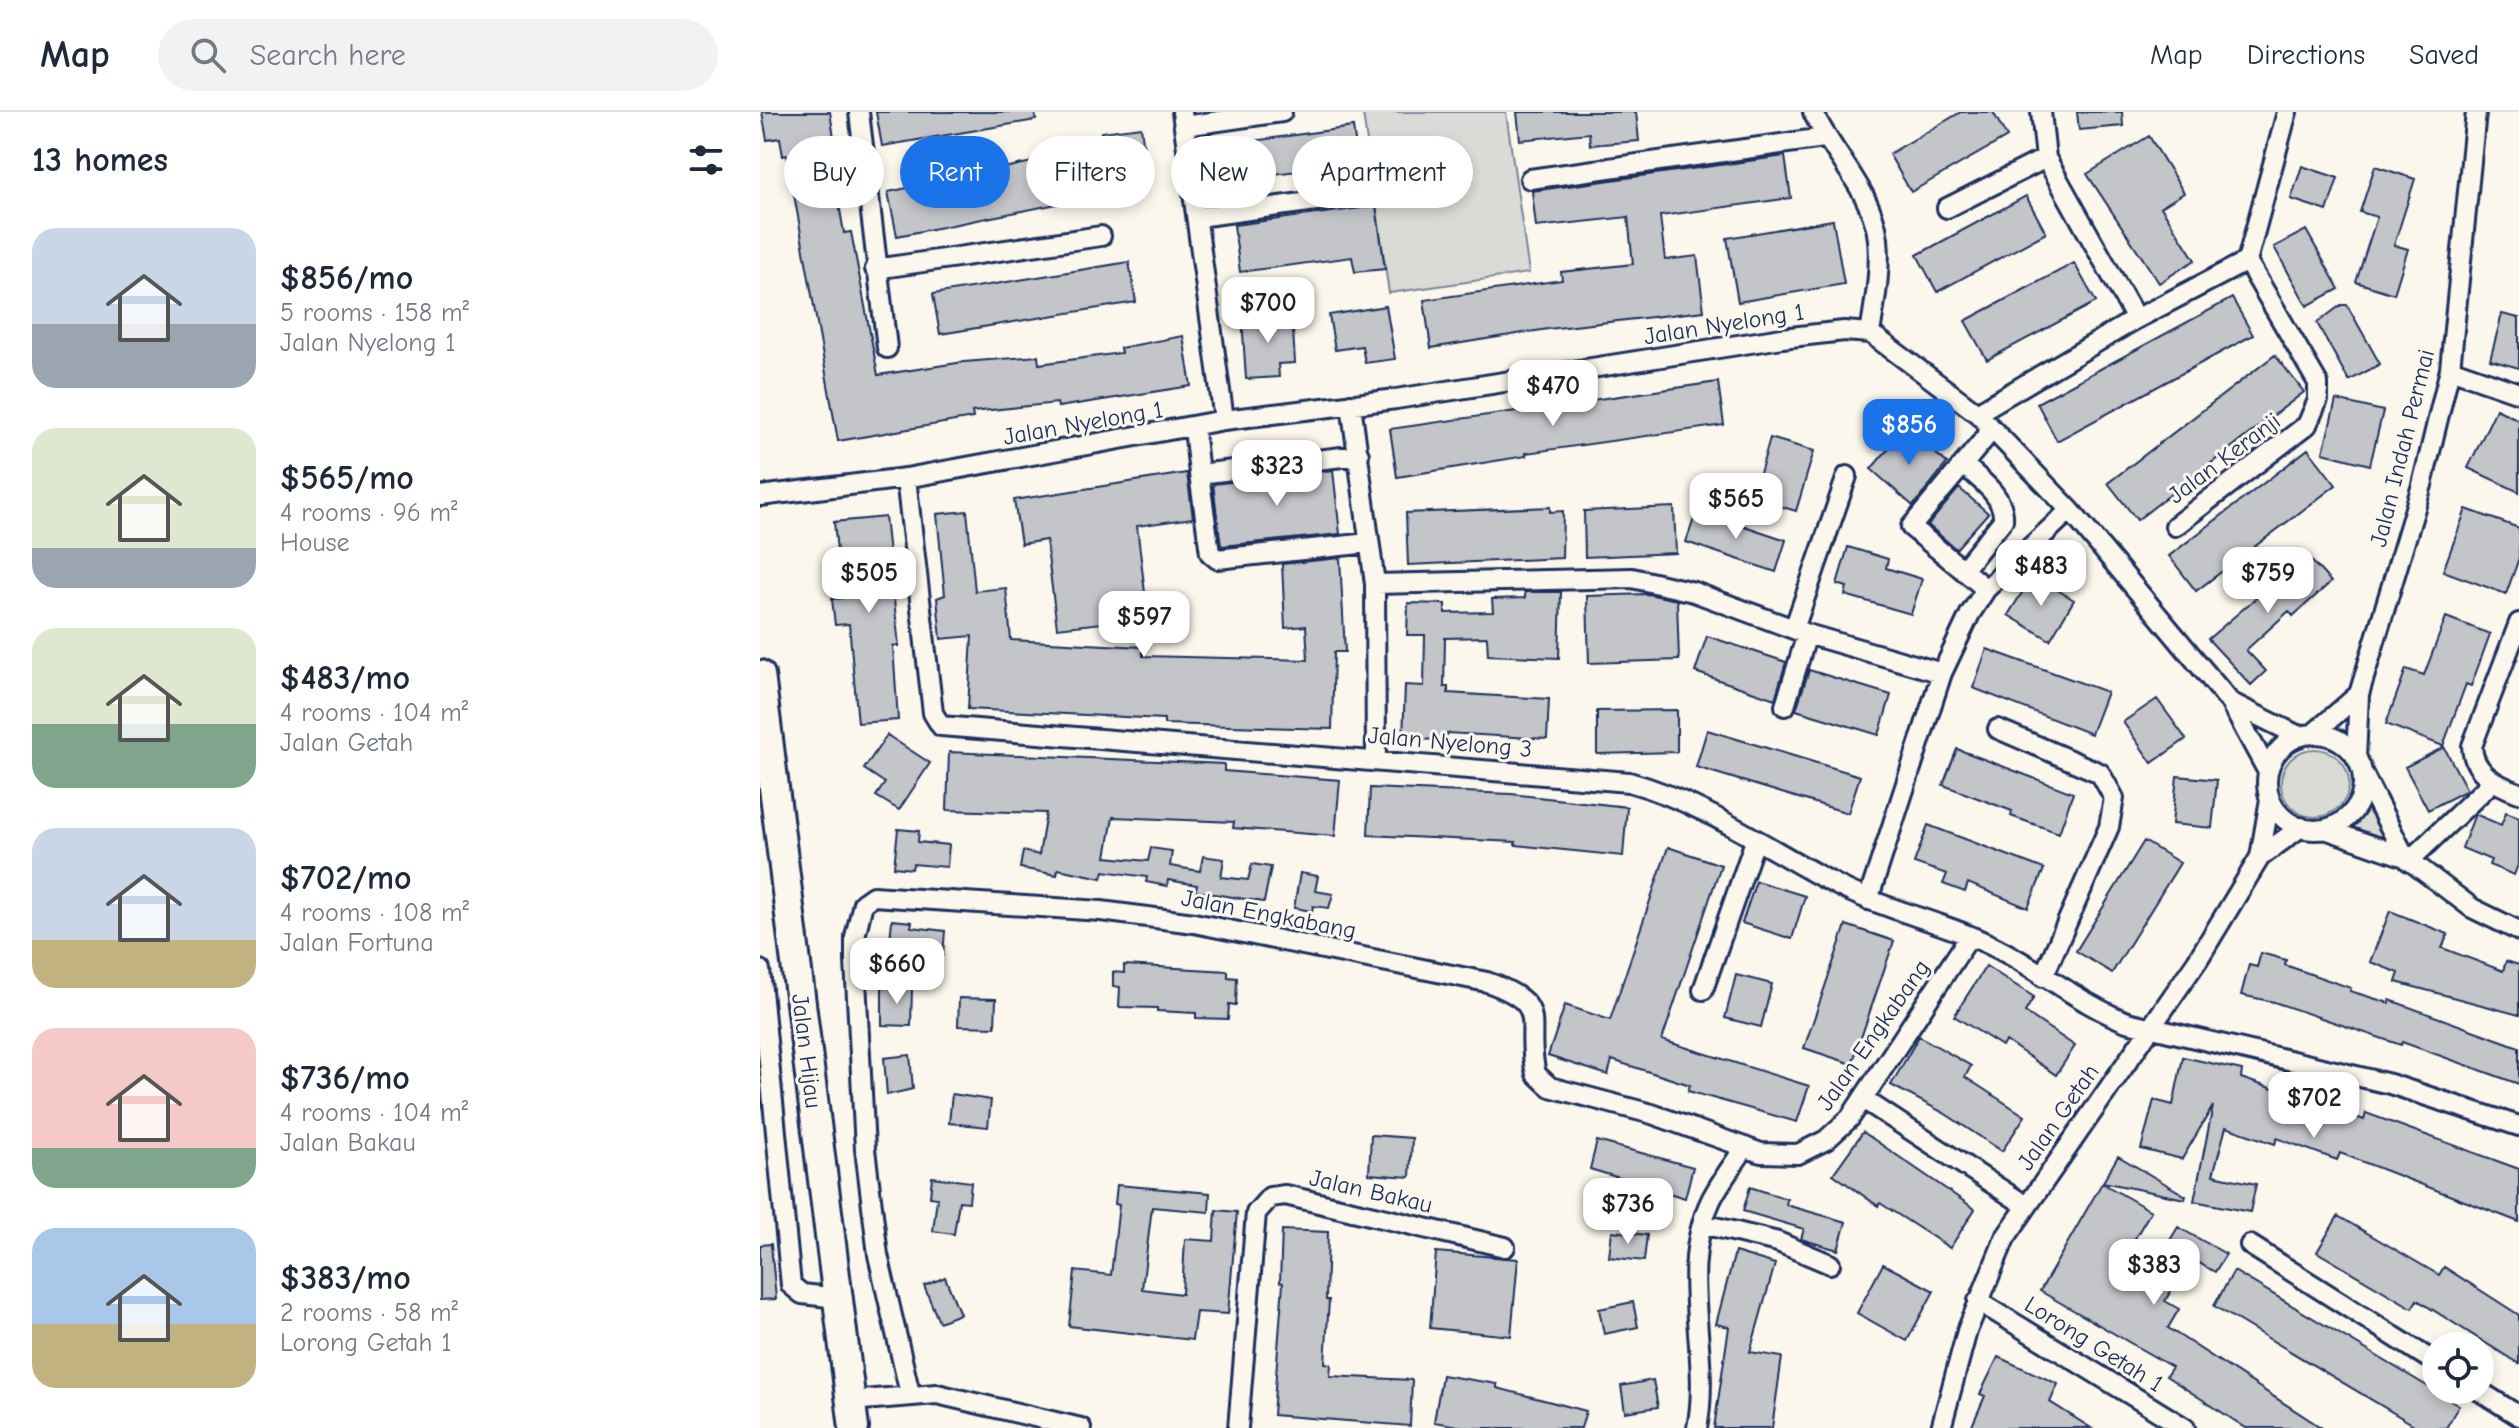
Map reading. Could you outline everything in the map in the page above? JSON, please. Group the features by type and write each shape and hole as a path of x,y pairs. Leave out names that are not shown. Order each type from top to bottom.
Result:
{"main road":[{"name":"Jalan Hijau","path":"760,675 765,760 852,1414"}],"street":[{"path":"859,112 875,269 887,348"},
{"path":"1224,420 1183,119 1282,112"},
{"path":"1813,112 1824,138 1870,211 1878,236 1879,267 1870,333 1977,413 2070,510 2230,702 2268,772 2270,799 2260,857"},
{"path":"2041,112 2046,158 2136,319"},
{"path":"1977,413 2136,319 2247,261 2287,112"},
{"name":"Jalan Indah Permai","path":"2358,763 2359,694 2422,485 2450,369 2476,112"},
{"path":"1530,179 1824,138"},
{"path":"1947,208 2046,158"},
{"path":"1198,217 1292,204"},
{"path":"875,269 1101,236"},
{"name":"Jalan Keranji","path":"2175,526 2307,425 2318,400 2318,383 2247,261"},
{"name":"Jalan Nyelong 1","path":"760,496 906,478 1194,428 1224,420 1659,360 1812,333 1870,333"},
{"path":"2450,369 2519,393"},
{"path":"1351,404 1375,584 1376,760"},
{"path":"1194,428 1210,553 1217,559 1369,543"},
{"path":"1986,589 1911,527 1991,431"},
{"path":"1199,474 1359,455"},
{"path":"1963,570 2003,520 2004,513 1995,495 1964,465"},
{"path":"1785,706 1800,631 1847,476"},
{"name":"Jalan Nyelong 3","path":"906,478 933,713 941,726 1629,782 1694,805 1868,900 1970,936 2106,1014 2390,1084 2519,1126"},
{"path":"1868,900 1942,673 1986,589 2070,510"},
{"path":"1375,584 1632,578 1694,592 1800,631 1942,673"},
{"path":"2519,623 2472,746 2472,753 2491,783 2519,793"},
{"path":"2268,772 2277,753 2359,694"},
{"path":"2230,702 2306,735 2340,741 2358,763 2407,859"},
{"path":"1998,729 2100,773 2114,798 2109,827 2043,977"},
{"path":"2325,829 2339,824 2358,803 2362,789 2358,763"},
{"path":"2407,859 2491,783"},
{"path":"2270,799 2284,819 2301,827 2325,829 2407,859 2472,908 2519,931"},
{"path":"2260,857 2301,827"},
{"path":"1703,990 1755,841"},
{"name":"Jalan Getah","path":"1941,1428 1992,1263 2025,1205 2197,961 2260,857"},
{"name":"Jalan Engkabang","path":"910,1394 878,1255 859,1079 855,937 863,903 873,896 1053,906 1194,923 1487,982 1516,993 1530,1007 1536,1074 1550,1087 1652,1114 1745,1147 1779,1155 1813,1148 1850,1118 1970,936"},
{"path":"760,970 765,1064 791,1285 802,1294 838,1298"},
{"path":"1863,1099 2025,1205"},
{"path":"1697,1428 1703,1396 1695,1265 1711,1200 1745,1147"},
{"name":"Jalan Bakau","path":"1238,1428 1256,1213 1270,1197 1285,1195 1505,1247"},
{"path":"1703,1224 1778,1242 1830,1264"},
{"path":"2250,1245 2422,1354"},
{"name":"Lorong Getah 1","path":"1978,1301 2185,1428"},
{"path":"852,1414 910,1394 937,1394 1081,1428"},
{"path":"2494,1400 2519,1416"}],"shaded area":[{"path":"1506,112 1529,273 1389,293 1377,208 1473,208 1473,136 1366,136 1363,114"},
{"path":"2315,749 2339,759 2349,783 2339,807 2315,817 2291,807 2281,783 2291,759"},
{"path":"2365,806 2389,843 2350,827"}],"building":[{"path":"762,112 830,112 834,136 784,136 783,156 780,138 767,140"},
{"path":"876,112 1035,112 1036,120 941,136 900,136 900,143 884,146 884,136 880,136"},
{"path":"1517,112 1636,112 1639,141 1590,145 1589,133 1520,140"},
{"path":"1961,112 1993,112 2007,137 1911,192 1889,154"},
{"path":"2077,112 2122,112 2123,126 2079,130"},
{"path":"1141,127 1142,136 1101,136 1101,132"},
{"path":"1353,127 1354,136 1292,136 1292,172 1276,174 1276,138"},
{"path":"2149,136 2184,193 2161,207 2195,260 2159,283 2087,174"},
{"path":"1785,156 1791,198 1660,216 1665,260 1697,256 1704,311 1548,329 1431,348 1424,300 1562,280 1561,272 1633,264 1628,217 1536,227 1532,191"},
{"path":"1026,163 1026,208 1037,208 897,236 888,192 900,190 900,208 1010,208 1010,167"},
{"path":"2302,166 2338,178 2327,211 2291,199"},
{"path":"2375,166 2415,179 2394,245 2408,249 2394,294 2356,282 2377,217 2360,212"},
{"path":"2026,196 2046,233 1937,292 1917,255"},
{"path":"796,208 840,208 844,233 851,232 878,375 964,362 1038,356 1039,364 1121,353 1120,348 1183,336 1191,386 1058,407 1057,403 972,412 973,418 838,441"},
{"path":"1376,208 1385,269 1355,272 1352,257 1240,272 1234,225"},
{"path":"1833,220 1844,284 1738,302 1727,238"},
{"path":"2306,230 2339,289 2307,306 2274,247"},
{"path":"1129,262 1136,302 940,334 933,294"},
{"path":"2074,263 2096,302 1987,360 1965,321"},
{"path":"2232,298 2253,335 2057,441 2037,403"},
{"path":"2341,305 2347,305 2380,364 2349,381 2317,323"},
{"path":"1386,306 1395,359 1365,363 1362,346 1335,350 1329,315"},
{"path":"1292,314 1295,363 1278,364 1279,377 1246,379 1242,317"},
{"path":"2502,314 2519,318 2519,368 2490,360"},
{"path":"2275,355 2304,392 2137,520 2108,483"},
{"path":"1718,382 1724,425 1526,453 1526,456 1397,477 1390,429"},
{"path":"2336,400 2383,411 2370,465 2323,453"},
{"path":"2496,409 2519,420 2519,492 2468,468"},
{"path":"1906,428 1947,463 1913,506 1871,469"},
{"path":"1770,438 1814,451 1796,511 1753,498"},
{"path":"2308,449 2336,485 2196,591 2169,556"},
{"path":"1333,470 1340,534 1221,546 1213,484"},
{"path":"1187,473 1193,518 1137,526 1148,618 1057,628 1046,540 1021,544 1014,500"},
{"path":"1959,488 1988,513 1956,549 1928,525"},
{"path":"1550,507 1550,512 1563,511 1562,558 1408,565 1406,513"},
{"path":"1674,507 1676,553 1585,557 1584,511"},
{"path":"2466,509 2519,528 2519,558 2506,594 2443,571"},
{"path":"1697,510 1786,540 1776,572 1686,542"},
{"path":"967,511 975,591 1006,588 1011,640 1143,647 1143,656 1308,660 1306,626 1285,628 1282,564 1340,558 1345,652 1334,652 1332,729 1164,724 1164,719 968,709 972,636 941,639 937,598 945,595 937,514"},
{"path":"885,517 899,646 893,646 898,720 858,723 849,624 835,625 832,599 842,598 834,522"},
{"path":"1848,547 1888,559 1886,568 1922,579 1911,614 1845,595 1847,587 1837,584"},
{"path":"2306,555 2331,582 2293,616 2289,611 2246,650 2266,671 2251,685 2208,639"},
{"path":"2033,575 2074,600 2050,640 2008,615"},
{"path":"1525,592 1561,592 1559,658 1488,655 1487,637 1445,638 1444,687 1448,687 1448,693 1549,699 1547,739 1447,733 1446,740 1403,739 1405,685 1424,686 1425,635 1407,635 1408,603 1445,604 1445,613 1493,612 1492,599 1525,598"},
{"path":"1647,594 1677,600 1679,660 1589,663 1587,596"},
{"path":"2446,617 2490,634 2471,686 2466,684 2443,746 2386,724 2406,669 2424,675"},
{"path":"1707,636 1786,662 1775,699 1695,672"},
{"path":"1987,649 2107,692 2091,734 1973,688"},
{"path":"1809,670 1891,695 1879,735 1796,710"},
{"path":"2157,699 2186,739 2152,763 2123,722"},
{"path":"1677,710 1677,752 1597,754 1597,711"},
{"path":"1707,730 1860,776 1848,813 1696,767"},
{"path":"887,735 930,763 899,810 876,796 885,783 864,769"},
{"path":"2444,747 2467,790 2428,810 2405,767"},
{"path":"1957,749 2073,793 2059,833 2011,816 2012,811 1943,785"},
{"path":"949,752 1224,764 1224,771 1340,780 1335,836 1233,828 1234,822 1113,817 1106,857 1148,861 1151,848 1172,851 1170,866 1200,871 1203,856 1224,859 1221,877 1248,880 1252,864 1271,867 1264,902 1195,891 1197,885 1168,880 1167,886 1146,882 1147,877 1104,871 1102,878 1058,869 1057,875 1020,868 1023,851 1039,855 1046,813 947,810"},
{"path":"2177,776 2217,780 2212,828 2172,824"},
{"path":"1370,788 1511,794 1627,807 1623,856 1515,845 1516,842 1368,835"},
{"path":"2506,812 2519,817 2519,862 2514,875 2489,865 2491,860 2462,848 2475,814 2501,825"},
{"path":"1928,825 2044,869 2028,908 1968,883 1965,892 1943,884 1947,874 1914,863"},
{"path":"898,829 919,831 918,842 949,845 947,867 913,864 912,869 894,867"},
{"path":"2144,841 2180,863 2112,973 2076,951"},
{"path":"1668,847 1721,865 1662,1040 1809,1086 1797,1122 1688,1091 1690,1085 1612,1060 1608,1075 1548,1056 1565,1005 1610,1020"},
{"path":"1300,873 1318,876 1315,891 1333,894 1329,908 1313,906 1312,911 1294,908"},
{"path":"1756,881 1805,896 1792,939 1742,923"},
{"path":"2390,911 2448,934 2442,948 2503,971 2506,961 2519,965 2519,1015 2396,982 2399,973 2370,962"},
{"path":"892,920 912,922 911,927 945,931 943,955 915,952 914,963 888,961"},
{"path":"1846,925 1894,941 1852,1064 1804,1048"},
{"path":"2261,953 2286,960 2285,965 2351,988 2350,991 2389,1003 2390,1000 2519,1047 2519,1084 2402,1042 2401,1045 2274,1002 2241,995 2249,965 2257,967"},
{"path":"1124,965 1228,971 1228,977 1237,978 1236,1005 1229,1004 1228,1019 1196,1018 1196,1013 1157,1011 1157,1008 1119,1007 1120,987 1113,986 1113,972 1124,973"},
{"path":"1986,966 2034,997 2025,1012 2075,1046 2056,1075 2006,1041 2002,1046 1954,1016"},
{"path":"1736,975 1772,984 1761,1027 1725,1018"},
{"path":"882,987 912,988 911,1026 882,1025"},
{"path":"959,998 996,999 995,1027 958,1026"},
{"path":"1919,1036 1971,1066 1965,1077 2025,1116 2002,1151 1944,1113 1891,1085"},
{"path":"910,1055 913,1089 887,1095 884,1058"},
{"path":"2183,1057 2242,1070 2241,1078 2364,1120 2366,1113 2519,1169 2519,1222 2340,1153 2337,1160 2277,1138 2275,1144 2226,1127 2213,1175 2256,1184 2250,1212 2194,1201 2213,1106 2182,1159 2141,1149 2154,1100 2173,1105"},
{"path":"952,1094 991,1100 988,1127 949,1123"},
{"path":"1863,1132 1975,1209 1950,1248 1880,1203 1878,1206 1833,1174"},
{"path":"1371,1135 1412,1138 1410,1177 1369,1174"},
{"path":"1597,1141 1693,1167 1685,1198 1590,1169"},
{"path":"2118,1156 2186,1196 2185,1199 2103,1182"},
{"path":"932,1177 971,1182 969,1202 959,1201 954,1234 933,1231 937,1198 930,1197"},
{"path":"2102,1183 2151,1211 2119,1265 2146,1280 2178,1227 2226,1254 2215,1272 2190,1258 2165,1301 2179,1309 2168,1328 2322,1428 2246,1428 2166,1376 2172,1367 2040,1291"},
{"path":"1117,1185 1210,1193 1209,1212 1152,1207 1142,1289 1182,1294 1185,1239 1214,1241 1216,1210 1237,1212 1228,1314 1196,1312 1192,1340 1069,1326 1075,1271 1111,1275 1119,1205 1115,1204"},
{"path":"1750,1187 1787,1199 1786,1205 1846,1222 1838,1250 1801,1239 1804,1229 1743,1211"},
{"path":"2338,1216 2439,1275 2444,1267 2519,1315 2519,1364 2494,1348 2494,1332 2468,1332 2417,1300 2412,1308 2317,1252"},
{"path":"1282,1230 1328,1232 1326,1300 1329,1300 1325,1363 1331,1364 1330,1376 1412,1380 1410,1426 1273,1415 1283,1283 1280,1282"},
{"path":"1612,1231 1647,1235 1644,1261 1609,1257"},
{"path":"771,1244 776,1299 760,1300 760,1245"},
{"path":"1436,1252 1518,1259 1511,1336 1430,1328"},
{"path":"1735,1252 1775,1264 1750,1352 1782,1357 1772,1428 1714,1428 1729,1327 1716,1324"},
{"path":"1883,1264 1934,1291 1907,1341 1857,1313"},
{"path":"2234,1271 2422,1383 2422,1404 2459,1405 2446,1428 2419,1428 2214,1306"},
{"path":"945,1277 960,1314 939,1322 924,1286"},
{"path":"1633,1302 1638,1327 1604,1334 1599,1309"},
{"path":"1998,1357 2058,1384 2050,1402 2091,1428 1971,1428 1985,1396 1980,1394"},
{"path":"1442,1375 1497,1384 1497,1388 1586,1411 1581,1428 1470,1428 1434,1422"},
{"path":"1653,1380 1658,1407 1625,1412 1621,1386"}]}
